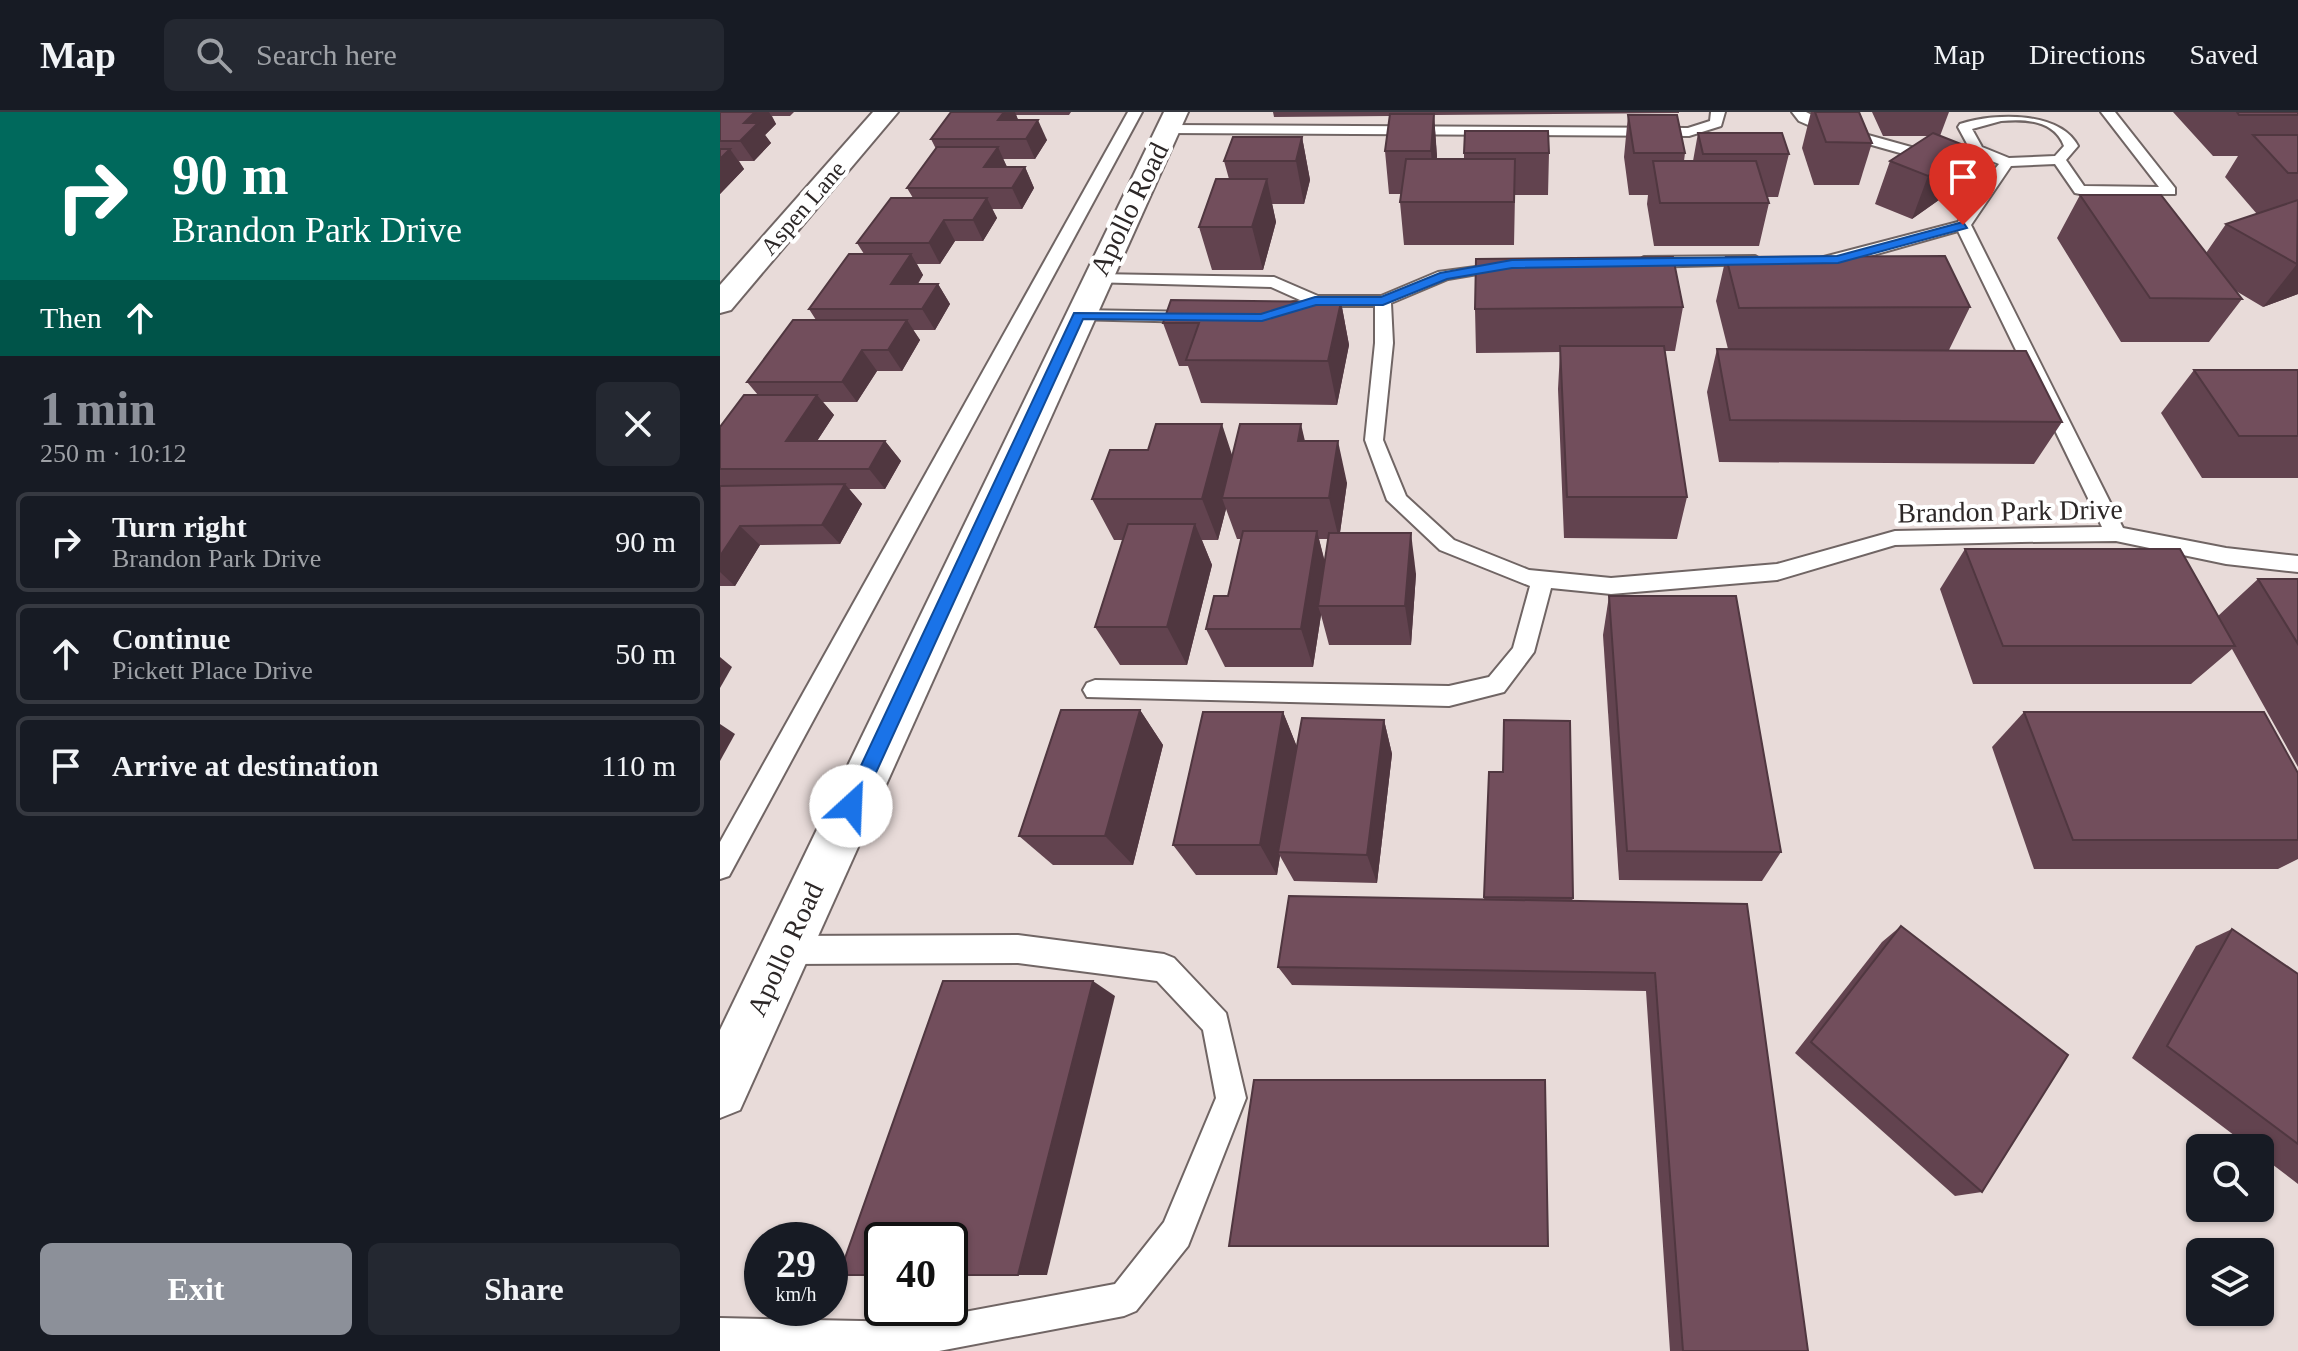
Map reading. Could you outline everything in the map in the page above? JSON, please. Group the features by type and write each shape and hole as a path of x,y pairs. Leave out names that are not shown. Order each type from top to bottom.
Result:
{"street":[{"name":"Aspen Lane","path":"720,304 886,112"},
{"name":"Apollo Road","path":"720,1090 1096,279 1160,118"}],"lane":[{"path":"720,867 1160,118 1689,132 1716,123 1718,112"},
{"path":"1799,112 1804,118 1827,128 1998,176"},
{"path":"2059,160 2080,190 2170,191 2108,112"},
{"path":"2002,114 2038,115 2062,128 2071,146 2059,160 2007,162 1977,150 1965,127 2002,114"},
{"path":"1807,260 1838,260 1963,225 2007,162"},
{"path":"1963,225 2116,534"},
{"path":"1621,263 1776,260"},
{"path":"1262,318 1315,301 1383,301 1444,275 1528,264"},
{"path":"1096,279 1274,282 1315,301"},
{"name":"Brandon Park Drive","path":"1383,301 1384,343 1374,440 1397,500 1447,545 1527,578 1611,586 1777,572 1895,538 2116,534 2226,556 2298,564"},
{"path":"1078,315 1210,317"},
{"path":"1095,690 1449,696 1480,689 1496,685 1523,652 1543,579"},
{"path":"720,1335 911,1339 1124,1299 1176,1234 1231,1098 1216,1023 1164,968 1018,949 785,950"}],"building":[{"path":"720,112 755,112 744,123 758,123 740,141 720,141"},
{"path":"951,112 1004,112 998,120 1038,120 1026,139 931,139"},
{"path":"1815,112 1859,112 1872,143 1826,142"},
{"path":"2237,112 2298,112 2298,115 2239,115"},
{"path":"1390,114 1434,114 1431,151 1385,151"},
{"path":"1628,115 1677,115 1685,153 1634,153"},
{"path":"1465,131 1548,131 1549,153 1464,153"},
{"path":"1698,133 1782,133 1789,154 1703,154"},
{"path":"1933,133 1971,148 1928,176 1890,161"},
{"path":"2253,135 2298,135 2298,173 2288,173"},
{"path":"1233,137 1302,137 1296,161 1224,161"},
{"path":"937,147 998,147 984,167 1025,167 1012,188 907,188"},
{"path":"720,149 730,149 720,159"},
{"path":"1406,159 1515,159 1514,202 1400,202"},
{"path":"1653,161 1756,161 1769,203 1660,203"},
{"path":"1216,179 1267,179 1252,227 1199,227"},
{"path":"2080,195 2161,195 2242,299 2150,298"},
{"path":"891,198 987,198 973,220 944,220 929,243 857,243"},
{"path":"2298,200 2297,264 2226,224"},
{"path":"849,254 911,254 891,284 938,284 922,309 809,309"},
{"path":"1945,256 1970,307 1739,308 1726,257"},
{"path":"1673,257 1683,307 1475,309 1476,259"},
{"path":"1171,300 1341,302 1328,361 1186,360 1199,323 1163,323"},
{"path":"793,320 907,320 888,350 862,350 842,382 747,382"},
{"path":"1560,346 1664,346 1687,497 1567,497"},
{"path":"1717,349 2026,351 2062,422 1730,420"},
{"path":"2194,370 2298,370 2298,436 2239,436"},
{"path":"744,395 817,395 786,441 885,441 869,469 720,469 720,427"},
{"path":"1156,424 1222,424 1202,499 1092,499 1110,450 1148,450"},
{"path":"1240,424 1301,424 1298,441 1338,441 1329,498 1222,498"},
{"path":"845,484 822,525 740,526 720,556 720,486"},
{"path":"1128,524 1195,524 1167,627 1095,627"},
{"path":"1243,531 1317,531 1301,629 1206,629 1214,596 1228,596"},
{"path":"1329,533 1411,533 1405,606 1318,606"},
{"path":"1965,549 2180,549 2235,646 2003,646"},
{"path":"2258,579 2298,579 2298,644"},
{"path":"1609,596 1736,596 1781,852 1627,851"},
{"path":"1061,710 1140,710 1105,836 1019,836"},
{"path":"1203,712 1283,712 1260,845 1173,845"},
{"path":"2024,712 2264,712 2298,773 2298,840 2073,840"},
{"path":"1302,718 1384,720 1367,855 1278,852"},
{"path":"1504,720 1570,721 1573,898 1484,897 1489,772 1503,772"},
{"path":"1289,896 1747,904 1808,1351 1683,1351 1655,973 1278,967"},
{"path":"1901,926 2068,1055 1982,1192 1811,1042"},
{"path":"2232,929 2298,974 2298,1144 2167,1046"},
{"path":"943,981 1093,981 1018,1275 968,1275 968,1222 864,1222 864,1275 848,1275 848,1250"},
{"path":"1254,1080 1545,1080 1548,1246 1229,1246"}],"route":[{"path":"851,806 1078,315 1262,318 1315,301 1383,301 1444,275 1512,264 1838,260 1963,225"}]}
